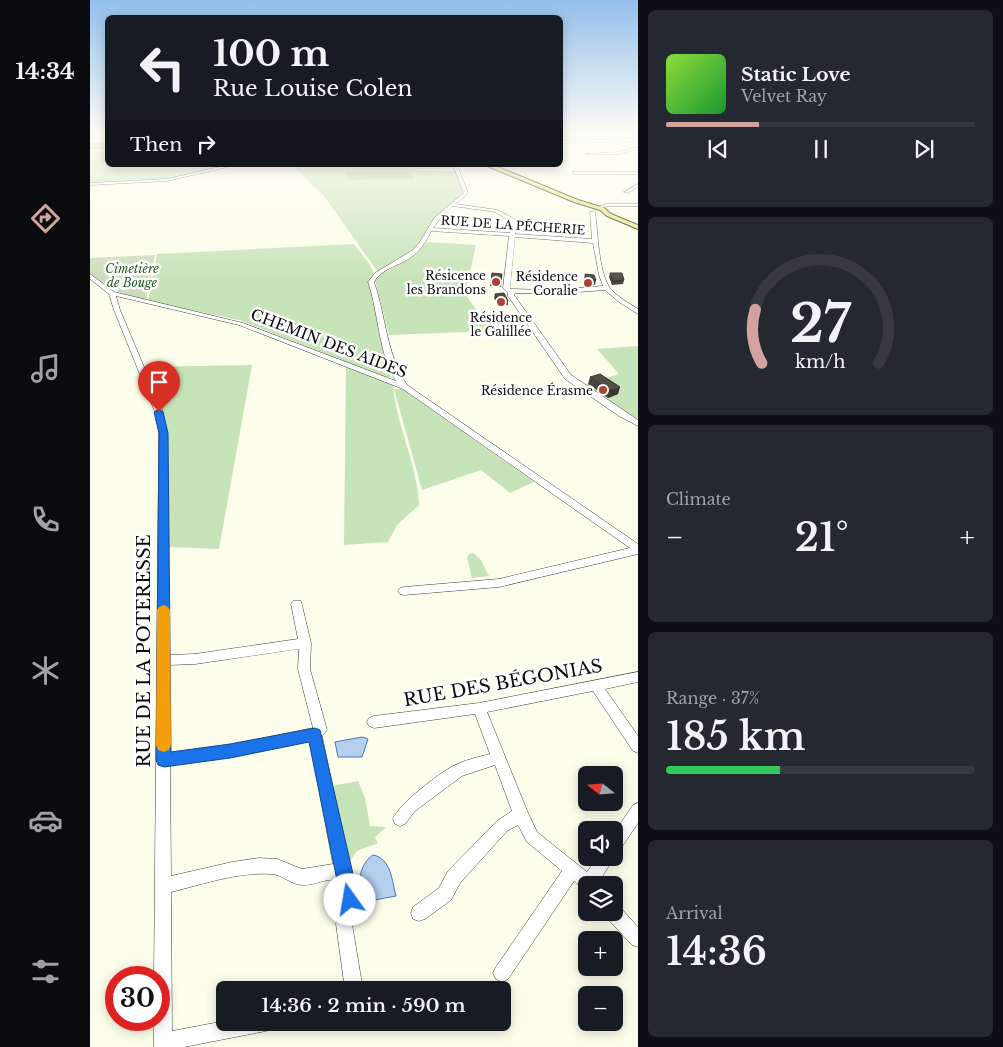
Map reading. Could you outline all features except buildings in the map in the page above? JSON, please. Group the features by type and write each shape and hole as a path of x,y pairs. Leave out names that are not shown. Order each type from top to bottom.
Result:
{"main road":[{"path":"524,183 638,228"},
{"path":"529,183 598,213"}],"street":[{"path":"90,184 112,183"},
{"path":"405,388 390,364 376,295 371,282 375,275 416,251 425,240 436,219 466,193 462,183"},
{"path":"626,192 638,185"},
{"path":"453,204 503,213 514,220 506,288 514,292 607,288"},
{"path":"638,205 606,205 598,213 595,241 603,282 607,288 638,312"},
{"name":"RUE DE LA PÊCHERIE","path":"430,229 595,241"},
{"path":"90,276 112,293"},
{"path":"514,292 510,294 511,296 562,372 638,423"},
{"name":"CHEMIN DES AIDES","path":"112,293 241,324 405,388 638,550"},
{"name":"RUE DE LA POTERESSE","path":"112,293 117,310 159,412 164,433 163,1044"},
{"path":"404,590 499,583 638,550"},
{"path":"164,760 230,751 315,734 320,730 304,669 305,643 297,604"},
{"path":"164,660 195,658 305,643"},
{"name":"RUE DES BÉGONIAS","path":"374,722 479,708 638,676"},
{"path":"596,685 638,747"},
{"path":"479,708 522,817 532,837 580,876"},
{"path":"315,734 343,873 349,888 351,911 346,915 344,924 353,981"},
{"path":"400,819 410,806 457,771 468,766 499,758"},
{"path":"623,832 638,810"},
{"path":"419,912 445,894 454,877 502,826 512,818 522,817"},
{"path":"163,886 246,867 281,867 302,878 332,870 343,873"},
{"path":"502,974 572,870"},
{"path":"621,921 638,940"},
{"path":"163,1044 224,1031"}],"green space":[{"path":"310,183 461,183 465,191 464,194 434,219 415,249 378,272 324,196"},
{"path":"427,242 476,245 465,294 491,331 389,335 375,280 378,276 409,259"},
{"path":"354,244 370,265 374,274 370,280 394,377 385,377 239,320 148,301 157,254"},
{"name":"Cimetière de Bouge","path":"155,255 146,300 117,292 118,288 110,288 90,275 90,258"},
{"path":"638,346 638,420 583,385 619,374 597,349"},
{"path":"252,365 219,549 169,547 167,426 143,367"},
{"path":"346,367 393,385 398,415 415,475 419,505 397,525 388,542 344,545"},
{"path":"394,389 402,389 534,482 510,493 481,470 422,490"},
{"path":"473,553 481,560 489,576 472,578 467,558 469,554"},
{"path":"358,781 365,798 370,826 386,827 375,837 378,843 357,851 347,865 332,786"}],"water":[{"path":"362,737 368,739 362,757 338,757 335,742"},
{"path":"373,855 379,857 387,865 396,896 363,902 360,890 360,877 364,864"}],"slow traffic":[{"path":"164,610 164,745"}],"place":[{"name":"Résicence les Brandons","path":"496,282"},
{"name":"Résidence Coralie","path":"588,283"},
{"name":"Résidence le Galillée","path":"501,302"},
{"name":"Résidence Érasme","path":"603,390"}],"route":[{"path":"159,412 164,433 164,760 230,751 315,734 350,900"}]}
